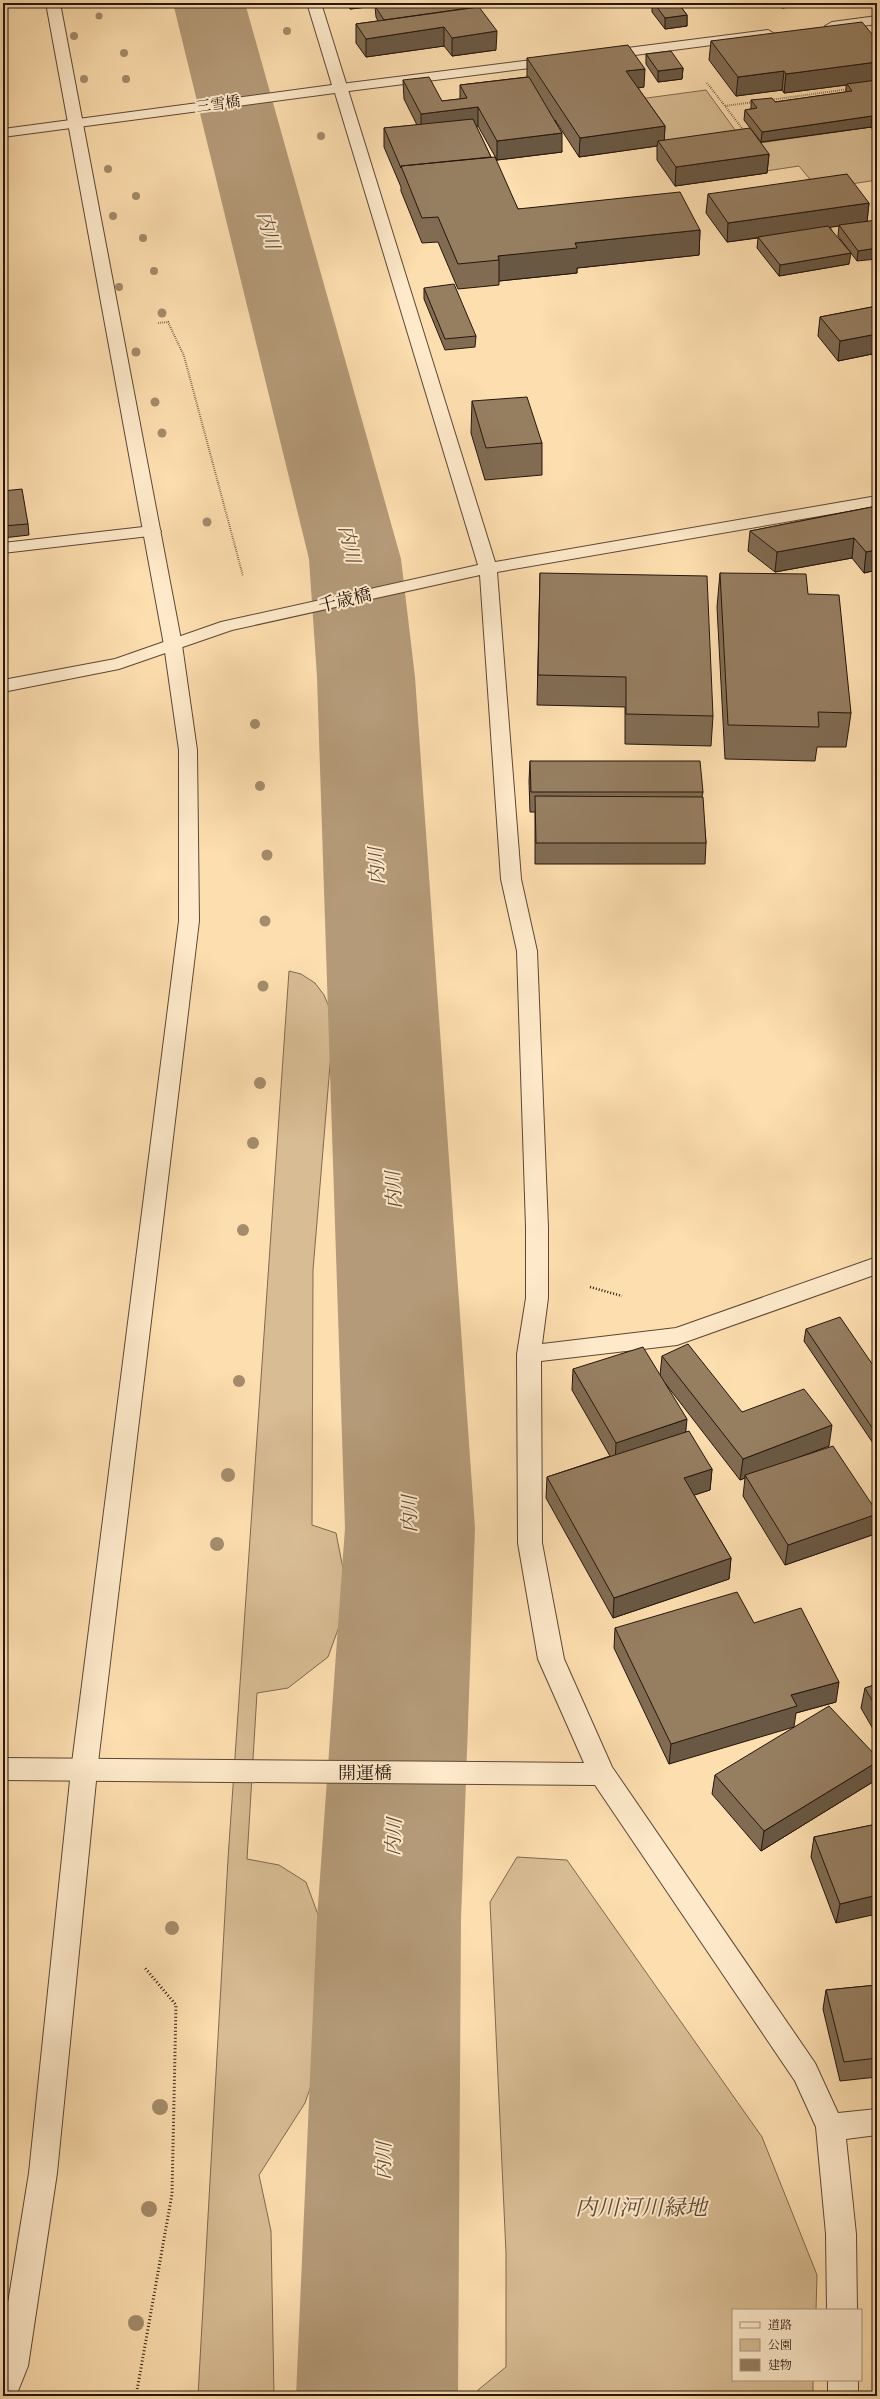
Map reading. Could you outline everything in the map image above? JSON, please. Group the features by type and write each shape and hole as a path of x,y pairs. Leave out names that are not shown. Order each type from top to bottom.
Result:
{"street":[{"path":"3,2391 13,2366 43,2173 84,1771 189,921 188,750 173,645 77,123 53,3"},
{"path":"314,3 488,568 511,879 526,951 537,1227 537,1298 529,1354 530,1543 551,1659 602,1774 805,2072 830,2127 841,2234 842,2309"},
{"path":"822,27 877,20"},
{"path":"593,56 782,32"},
{"name":"三雪橋","path":"3,133 569,59"},
{"name":"千歳橋","path":"3,686 119,664 226,626 463,573 877,501"},
{"path":"3,535 151,526"},
{"path":"3,548 151,526"},
{"path":"529,1354 677,1336 877,1266"},
{"name":"開運橋","path":"3,1769 84,1771 602,1774"},
{"path":"830,2127 877,2122"},
{"path":"843,2381 843,2396"}],"path":[{"path":"763,101 854,89"},
{"path":"747,134 725,106 755,102"},
{"path":"168,322 184,356 243,576"},
{"path":"136,2396 172,2194 176,2005 145,1968"}],"green space":[{"path":"706,90 746,145 871,127 877,134 877,180 818,189 799,166 766,171 673,158 632,100"},
{"path":"289,971 301,974 315,983 324,995 330,1009 331,1053 313,1270 312,1525 336,1533 349,1599 328,1657 288,1688 257,1693 247,1859 279,1865 306,1882 320,1920 323,1968 321,2057 305,2103 259,2175 271,2231 274,2396 198,2396 228,1859"},
{"name":"内川河川緑地","path":"517,1857 567,1860 762,2137 817,2275 816,2309 732,2309 732,2381 813,2381 813,2396 478,2396 478,2390 506,2367 506,2253 490,1902"}],"building":[{"path":"402,3 472,3 475,7 384,20 375,6"},
{"path":"654,3 678,3 687,15 665,18"},
{"path":"479,7 497,31 452,38 444,27 366,39 356,24"},
{"path":"862,22 877,40 877,62 786,74 784,71 738,77 711,41"},
{"path":"628,45 645,69 626,71 665,126 580,138 527,58"},
{"path":"671,51 683,68 658,71 646,54"},
{"path":"429,77 442,101 467,98 460,85 529,77 562,133 497,141 478,107 421,114 403,80"},
{"path":"877,80 877,122 872,116 762,132 745,110 757,108 751,100 772,98 775,102 852,91 847,84"},
{"path":"473,119 491,157 401,166 401,168 384,128"},
{"path":"750,128 769,154 676,167 658,141"},
{"path":"495,157 518,209 680,192 700,230 575,243 577,248 498,256 499,260 458,264 438,217 422,218 401,166"},
{"path":"847,174 869,203 728,223 708,194"},
{"path":"877,220 877,248 858,251 839,225"},
{"path":"828,226 851,253 780,265 758,237"},
{"path":"454,284 476,336 445,339 424,288"},
{"path":"877,306 877,334 840,341 820,317"},
{"path":"527,397 542,443 486,448 472,401"},
{"path":"22,489 28,524 3,526 3,491"},
{"path":"877,506 877,550 866,552 854,538 777,552 750,531"},
{"path":"540,573 707,576 713,716 626,714 626,677 538,675"},
{"path":"720,573 806,574 808,594 839,595 851,713 818,712 819,727 728,725"},
{"path":"530,761 700,761 703,792 531,792"},
{"path":"535,796 703,797 706,843 536,843"},
{"path":"840,1317 877,1371 877,1435 806,1329"},
{"path":"688,1344 742,1412 804,1389 832,1425 743,1459 662,1356"},
{"path":"643,1347 687,1419 616,1443 573,1369"},
{"path":"689,1431 712,1469 684,1478 731,1558 614,1598 547,1477"},
{"path":"833,1446 877,1514 788,1545 745,1475"},
{"path":"737,1592 754,1623 801,1608 839,1682 791,1695 797,1706 671,1744 615,1628"},
{"path":"877,1684 877,1709 865,1688"},
{"path":"829,1706 877,1757 877,1762 764,1831 715,1775"},
{"path":"877,1824 877,1895 840,1904 814,1837"},
{"path":"877,1985 877,2058 844,2062 826,1990"}],"waterway":[{"name":"内川","path":"209,3 355,559 366,677 410,1528 389,1919 377,2396"}]}
